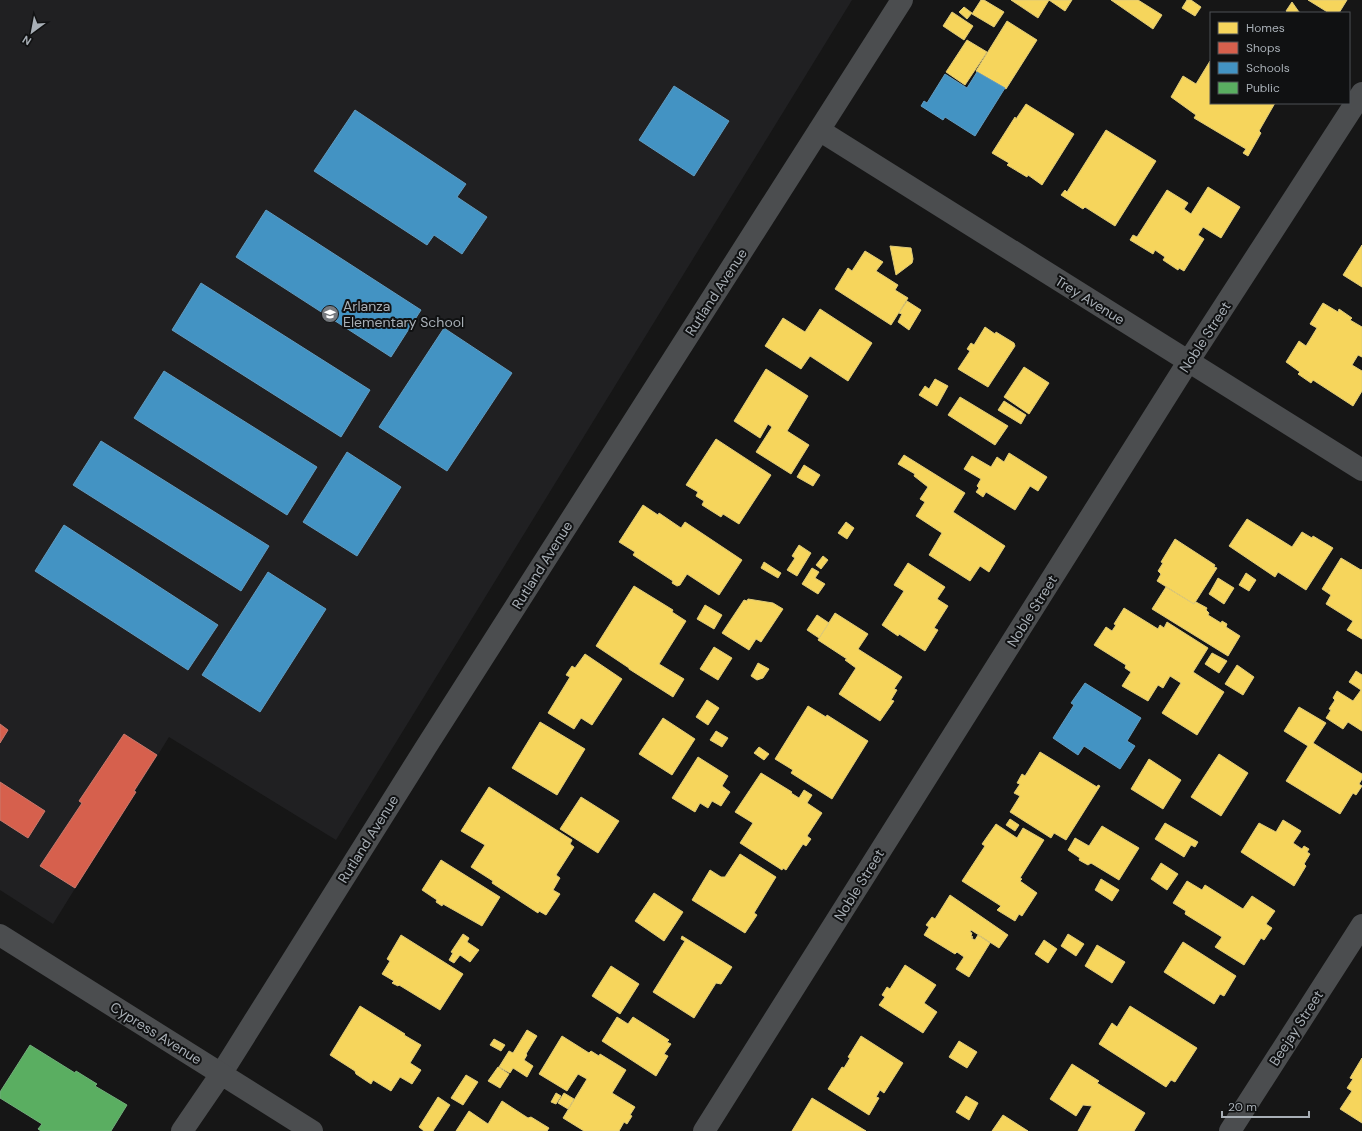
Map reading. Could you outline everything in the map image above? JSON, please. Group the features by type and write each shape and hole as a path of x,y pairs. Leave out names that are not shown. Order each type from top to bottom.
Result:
{"street":[{"name":"Rutland Avenue","path":"182,1131 221,1074 426,747 902,0"},
{"name":"Noble Street","path":"704,1131 1188,362 1362,93"},
{"name":"Trey Avenue","path":"819,130 1362,470"},
{"name":"Beejay Street","path":"1230,1131 1362,925"},
{"name":"Cypress Avenue","path":"0,935 312,1131"}],"shaded area":[{"name":"Arlanza Elementary School","path":"0,0 852,0 336,840 169,737 53,924 0,890"}],"building: Homes":[{"path":"981,0 984,0 1004,12 994,27 972,14"},
{"path":"1011,0 1049,0 1038,18"},
{"path":"1049,0 1072,0 1065,11"},
{"path":"1111,0 1138,0 1162,15 1153,29"},
{"path":"1187,0 1191,0 1201,7 1195,16 1182,8"},
{"path":"1308,0 1347,0 1340,12 1327,12"},
{"path":"1292,2 1299,12 1287,12 1286,11"},
{"path":"964,7 972,13 967,19 959,12"},
{"path":"952,12 973,26 964,40 943,26"},
{"path":"1007,21 1037,40 1006,89 976,71"},
{"path":"967,40 987,52 965,85 946,72"},
{"path":"1210,61 1210,104 1274,104 1259,131 1261,133 1248,156 1243,153 1246,149 1194,118 1196,115 1171,97 1183,76 1196,84"},
{"path":"1026,104 1074,134 1042,185 1028,175 1027,177 1007,165 1009,163 992,153 1015,117 1016,119"},
{"path":"1106,130 1156,161 1115,226 1085,207 1083,209 1061,195 1065,190 1067,192"},
{"path":"1208,187 1240,207 1221,238 1203,227 1198,235 1204,239 1184,271 1179,268 1178,270 1163,260 1165,257 1155,250 1153,254 1130,240 1133,235 1137,237 1167,190 1188,203 1184,209 1191,214"},
{"path":"1362,245 1362,287 1343,275"},
{"path":"890,246 911,248 913,259 912,263 896,275"},
{"path":"865,251 883,262 876,271 898,285 895,290 908,298 891,325 835,289 848,268 852,271"},
{"path":"907,301 921,310 909,330 898,322 902,314 899,313"},
{"path":"1323,303 1338,312 1339,309 1352,318 1350,320 1362,327 1362,357 1358,355 1352,365 1362,371 1362,391 1353,406 1313,380 1311,383 1298,374 1300,372 1286,362 1299,341 1306,346 1317,328 1310,324"},
{"path":"820,309 872,343 848,381 810,356 801,369 765,346 783,318 805,332"},
{"path":"985,327 995,334 996,332 1014,343 1015,346 988,387 958,369 970,351 967,349 971,343 974,345"},
{"path":"1024,367 1049,383 1029,414 1004,397"},
{"path":"766,369 808,396 787,431 809,445 791,474 756,452 772,427 768,424 760,438 734,421"},
{"path":"935,379 948,386 937,406 919,395 925,386 929,389"},
{"path":"960,397 1008,426 995,445 948,415"},
{"path":"1004,401 1026,415 1021,424 998,410"},
{"path":"716,439 771,475 739,524 723,514 721,517 702,505 704,501 696,496 698,492 686,485"},
{"path":"1009,453 1047,477 1038,491 1030,486 1015,510 986,492 983,497 976,492 979,488 977,486 981,479 964,469 972,456 991,467 997,457 1004,462"},
{"path":"904,455 965,493 953,512 1005,546 989,572 980,566 970,581 929,555 942,533 916,516 925,502 920,499 928,487 914,476 915,474 898,464"},
{"path":"804,465 820,475 813,486 797,477"},
{"path":"643,505 658,515 659,513 681,528 685,522 742,560 719,595 687,574 680,585 677,586 672,583 673,581 633,555 635,552 619,542"},
{"path":"1247,519 1292,547 1302,532 1312,538 1313,536 1333,548 1306,590 1278,572 1275,577 1229,546"},
{"path":"846,522 854,528 847,539 838,533"},
{"path":"1175,539 1215,565 1214,567 1217,568 1194,604 1157,581 1161,574 1158,571 1163,563 1161,562"},
{"path":"799,545 811,553 797,576 787,570 795,558 792,556"},
{"path":"823,556 828,560 821,569 816,565"},
{"path":"1341,558 1361,570 1362,569 1362,639 1347,630 1353,621 1326,604 1331,595 1322,589"},
{"path":"764,562 781,573 778,578 761,568"},
{"path":"908,563 945,587 937,599 948,606 934,628 938,630 925,651 882,625 904,591 894,585"},
{"path":"812,568 819,572 815,578 825,584 818,594 802,584"},
{"path":"1246,573 1256,580 1249,591 1239,585"},
{"path":"1218,578 1234,588 1224,604 1209,594"},
{"path":"634,586 673,610 672,612 686,621 659,664 684,679 673,697 596,646"},
{"path":"1166,587 1194,604 1196,602 1207,608 1206,610 1209,613 1208,615 1221,623 1222,621 1227,624 1226,627 1240,636 1228,656 1152,609"},
{"path":"748,599 773,603 783,609 761,642 756,639 749,650 722,633 744,600 747,601"},
{"path":"705,605 722,615 714,629 697,619"},
{"path":"1124,608 1158,629 1160,625 1164,628 1167,622 1208,648 1193,672 1224,692 1197,735 1162,713 1181,683 1170,676 1163,688 1158,685 1148,701 1122,686 1131,672 1125,668 1126,665 1094,645 1106,627 1112,631 1116,625 1114,624"},
{"path":"835,613 868,634 858,649 902,677 894,689 897,690 891,700 894,701 880,721 839,694 856,668 845,660 847,659 818,640"},
{"path":"817,615 829,623 819,638 807,630"},
{"path":"714,647 732,658 718,680 700,669"},
{"path":"1212,653 1227,661 1219,673 1205,664"},
{"path":"585,654 622,679 592,725 581,718 574,729 548,713 570,677 566,675 572,666 575,668"},
{"path":"758,663 769,669 763,678 757,680 751,676"},
{"path":"1237,665 1254,677 1243,695 1225,684"},
{"path":"1356,671 1362,675 1362,731 1348,722 1343,729 1326,718 1331,710 1329,709 1335,700 1333,698 1337,691 1353,701 1361,690 1349,682"},
{"path":"707,700 719,708 708,725 696,717"},
{"path":"808,706 826,717 827,715 868,741 832,799 791,773 793,770 775,759"},
{"path":"1299,707 1326,723 1313,743 1362,774 1362,779 1359,784 1362,786 1356,795 1353,793 1340,814 1286,781 1308,746 1284,731"},
{"path":"663,718 695,739 672,775 639,754"},
{"path":"540,722 585,749 557,795 512,768"},
{"path":"716,731 728,738 722,747 710,740"},
{"path":"759,747 769,754 764,760 754,753"},
{"path":"1040,752 1097,787 1098,785 1100,786 1066,840 1054,833 1051,838 1010,812 1020,796 1014,793 1020,784 1017,783 1022,774 1025,776"},
{"path":"1219,754 1248,773 1221,816 1191,797"},
{"path":"698,757 728,776 722,786 730,792 721,806 712,801 708,808 700,803 695,812 672,798"},
{"path":"1149,759 1181,780 1163,809 1131,789"},
{"path":"761,773 799,798 804,790 812,795 807,803 822,813 807,836 811,839 806,846 803,844 786,870 783,868 782,870 740,843 753,823 735,812"},
{"path":"489,787 572,840 570,844 574,847 556,875 560,878 553,890 560,894 546,915 539,911 538,913 492,883 493,881 471,867 485,845 461,831"},
{"path":"581,797 619,821 598,853 560,829"},
{"path":"1010,819 1019,825 1015,831 1006,825"},
{"path":"1283,820 1301,831 1293,843 1302,849 1304,846 1309,849 1307,852 1310,854 1304,864 1306,866 1294,886 1241,852 1259,823 1276,832"},
{"path":"1165,823 1198,842 1195,847 1191,845 1184,857 1155,839"},
{"path":"996,824 1017,838 1023,828 1044,840 1020,878 1022,879 1020,881 1037,893 1022,916 1019,914 1015,921 997,910 1001,906 962,881 985,846 982,844"},
{"path":"1102,826 1139,848 1119,880 1091,863 1088,865 1079,860 1080,858 1068,850 1075,838 1089,846"},
{"path":"740,854 776,877 754,913 757,915 745,933 692,900 710,870 721,877 725,877"},
{"path":"441,860 500,897 482,926 443,904 442,906 436,902 437,900 422,890"},
{"path":"1161,863 1178,874 1167,890 1151,879"},
{"path":"1101,879 1119,890 1112,901 1095,890"},
{"path":"1187,881 1202,890 1205,885 1243,909 1252,896 1275,911 1266,924 1272,928 1264,940 1261,938 1244,965 1215,947 1222,937 1185,914 1186,911 1173,903"},
{"path":"654,893 683,912 664,941 635,921"},
{"path":"950,895 1008,935 999,948 971,930 971,936 973,937 971,938 975,940 978,935 990,943 969,977 956,969 964,957 957,952 955,954 924,935 929,927 926,925 932,917 935,919"},
{"path":"463,934 469,938 467,942 479,950 470,962 460,955 454,963 449,960 453,953 451,952"},
{"path":"1068,934 1084,944 1076,956 1061,946"},
{"path":"401,935 463,974 440,1010 399,985 398,986 392,983 394,981 382,974 390,961 387,959"},
{"path":"682,936 732,967 721,984 716,983 694,1018 653,992 685,941 681,939"},
{"path":"1044,940 1057,949 1048,963 1035,954"},
{"path":"1183,942 1236,976 1224,996 1220,994 1214,1004 1164,972"},
{"path":"1097,945 1125,962 1112,983 1085,966"},
{"path":"905,965 936,985 924,1003 937,1012 923,1033 879,1005 885,997 882,995 887,987 890,989"},
{"path":"611,966 639,984 620,1014 592,996"},
{"path":"360,1006 421,1045 410,1063 421,1070 412,1084 400,1077 391,1091 373,1080 371,1084 356,1074 355,1071 330,1055"},
{"path":"1130,1006 1197,1048 1175,1082 1171,1080 1166,1087 1099,1044 1112,1023 1117,1027"},
{"path":"617,1017 628,1024 633,1017 669,1040 667,1042 671,1044 664,1054 668,1056 656,1076 602,1041"},
{"path":"527,1030 537,1036 524,1060 533,1066 527,1077 513,1068 510,1073 499,1067 509,1051 513,1053"},
{"path":"562,1036 589,1053 591,1051 599,1056 600,1054 626,1070 612,1093 635,1107 627,1124 624,1122 619,1131 584,1131 563,1118 587,1079 578,1074 567,1091 539,1074"},
{"path":"861,1036 903,1063 884,1093 880,1090 876,1097 879,1098 869,1115 828,1089 842,1067 844,1068 850,1058 848,1057"},
{"path":"494,1039 505,1045 501,1051 490,1045"},
{"path":"959,1041 977,1052 967,1068 949,1057"},
{"path":"1362,1058 1362,1123 1340,1109 1352,1091 1347,1088 1353,1079 1350,1078"},
{"path":"1072,1064 1099,1081 1097,1083 1145,1113 1134,1131 1078,1131 1092,1106 1083,1105 1076,1116 1050,1099"},
{"path":"498,1067 509,1074 500,1088 488,1081"},
{"path":"466,1075 478,1082 463,1105 451,1098"},
{"path":"556,1093 561,1096 556,1104 551,1102"},
{"path":"564,1093 574,1099 568,1109 558,1103"},
{"path":"966,1096 978,1103 969,1120 956,1112"},
{"path":"438,1097 450,1105 433,1131 424,1131 419,1127"},
{"path":"812,1098 866,1131 792,1131"},
{"path":"502,1101 528,1118 531,1117 549,1128 547,1131 456,1131 469,1111 488,1124"},
{"path":"1003,1115 1028,1131 992,1131"}],"building: Shops":[{"path":"0,724 8,730 0,743"},
{"path":"124,734 157,755 134,791 136,792 75,888 40,866 82,803 79,801"},
{"path":"0,782 45,811 28,838 0,820"}],"building: Schools":[{"path":"977,72 1005,88 975,136 945,117 943,120 921,106 924,101 927,103 945,74 967,88"},
{"path":"674,86 729,121 694,176 639,140"},
{"path":"355,110 466,184 457,197 487,217 462,254 434,235 427,245 314,171"},
{"path":"266,210 421,310 391,357 236,257"},
{"path":"201,283 370,390 341,437 172,330"},
{"path":"444,328 512,373 447,471 379,427"},
{"path":"164,371 317,467 287,515 134,418"},
{"path":"101,441 269,546 241,591 73,485"},
{"path":"347,452 401,487 357,556 303,522"},
{"path":"64,525 218,625 188,670 35,571"},
{"path":"268,572 326,609 260,712 202,675"},
{"path":"1085,683 1141,718 1127,741 1135,746 1120,769 1084,746 1078,755 1053,738 1074,705 1071,703"}],"building: Public":[{"path":"30,1045 75,1073 76,1071 97,1084 95,1086 127,1105 111,1131 41,1131 38,1129 42,1124 0,1098 0,1092"}],"place":[{"name":"Arlanza Elementary School","path":"330,314"}]}
